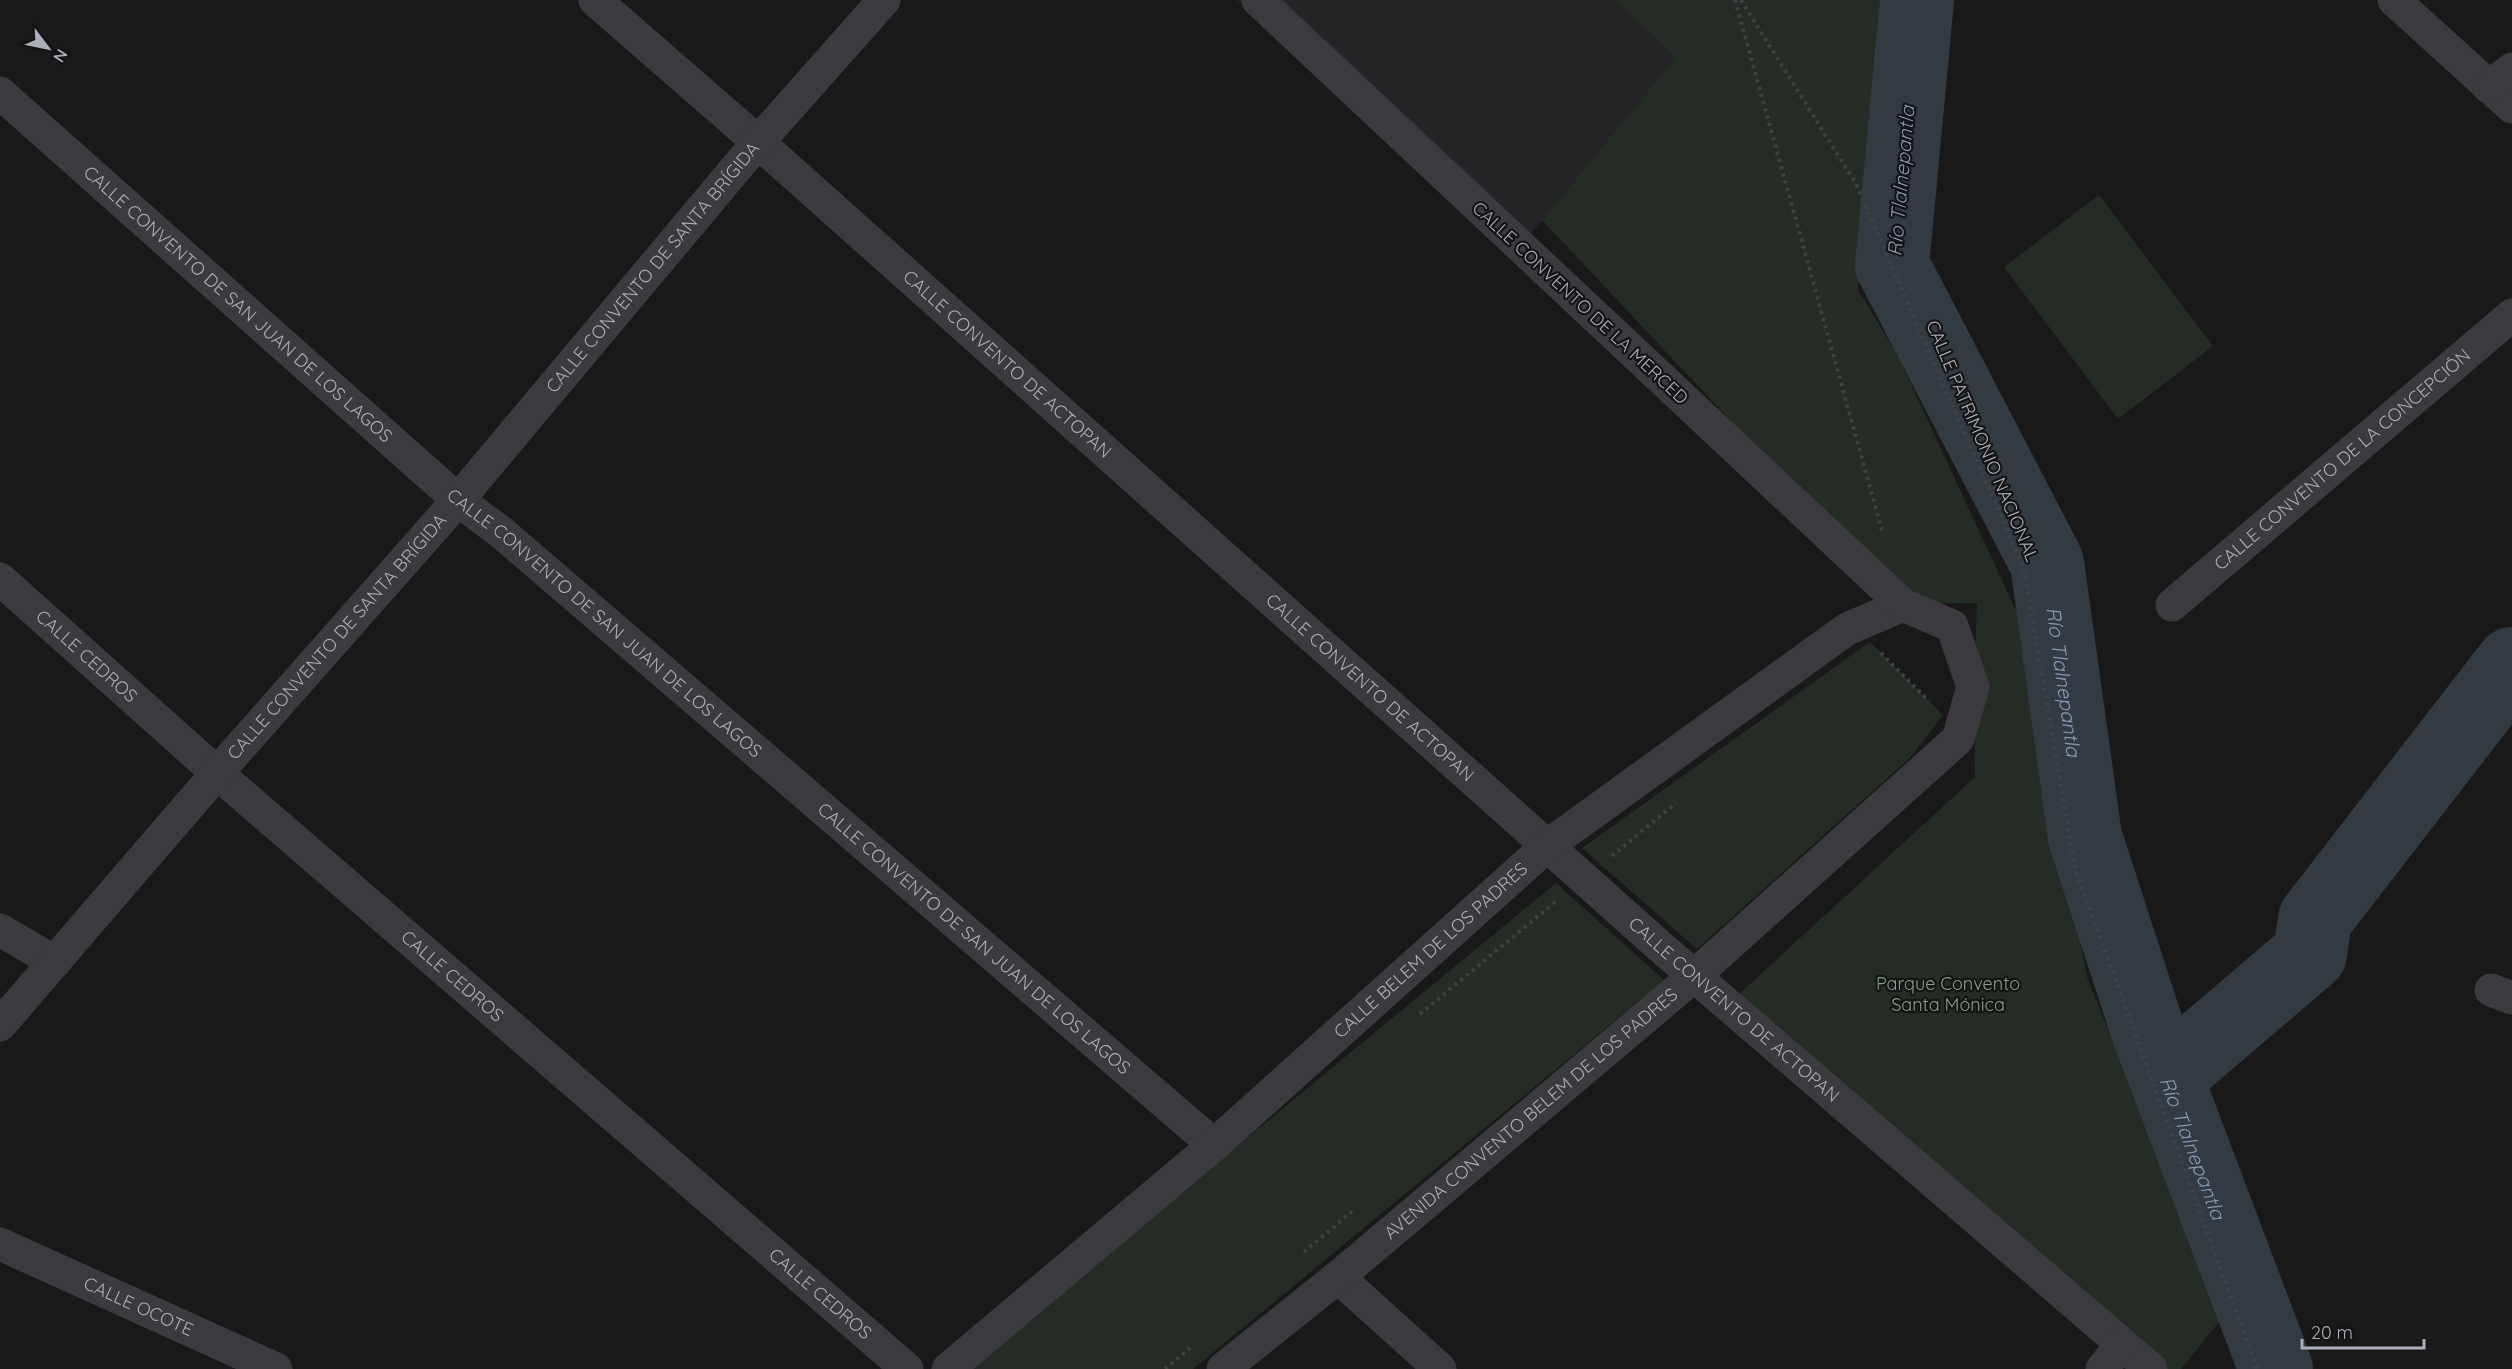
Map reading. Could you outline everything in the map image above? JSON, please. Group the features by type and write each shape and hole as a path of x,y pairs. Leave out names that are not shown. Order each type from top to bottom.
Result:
{"street":[{"name":"CALLE CONVENTO DE ACTOPAN","path":"595,0 758,142 1694,976 2151,1369"},
{"name":"CALLE CONVENTO DE SANTA BRÍGIDA","path":"0,1024 458,500 758,142 884,0"},
{"name":"CALLE CONVENTO DE LA MERCED","path":"1258,0 1903,605"},
{"path":"2394,0 2504,87"},
{"name":"CALLE CONVENTO DE SAN JUAN DE LOS LAGOS","path":"0,93 458,500 502,533 1214,1145"},
{"name":"CALLE CONVENTO DE LA CONCEPCIÓN","path":"2172,604 2512,315"},
{"name":"CALLE CEDROS","path":"0,579 217,773 907,1369"},
{"name":"AVENIDA CONVENTO BELEM DE LOS PADRES","path":"1338,1277 1694,976 1958,739 1972,687 1952,626 1903,605"},
{"name":"CALLE BELEM DE LOS PADRES","path":"948,1369 1214,1145 1547,846 1847,629 1903,605"},
{"path":"0,930 55,962"},
{"name":"CALLE OCOTE","path":"0,1244 276,1369"},
{"path":"1223,1369 1338,1277 1440,1369"},
{"path":"2102,1369 2122,1344"}],"path":[{"path":"1735,0 1884,537"},
{"name":"CALLE PATRIMONIO NACIONAL","path":"1741,0 1857,184 2024,568 2075,868 2257,1369"},
{"path":"1878,650 1935,707"},
{"path":"1420,1015 1676,802"},
{"path":"1301,1255 1355,1209"},
{"path":"1165,1369 1192,1346"}],"shaded area":[{"path":"1237,0 1615,0 1675,57 1515,253"}],"green space":[{"name":"Parque Convento Santa Mónica","path":"1615,0 1880,0 1858,290 1897,354 2019,617 2087,977 2223,1317 2181,1369 2165,1369 1737,996 1975,777 1974,690 1977,603 1903,604 1542,220 1675,57"},
{"path":"2099,195 2213,346 2118,419 2004,267"},
{"path":"1870,642 1943,715 1911,757 1697,949 1582,848"},
{"path":"1556,883 1664,980 1193,1369 967,1369"}],"waterway":[{"name":"Río Tlalnepantla","path":"1917,0 1892,265 2047,563 2085,837 2147,1028 2276,1369"},
{"path":"2166,1077 2310,954 2315,919 2512,664"}]}
